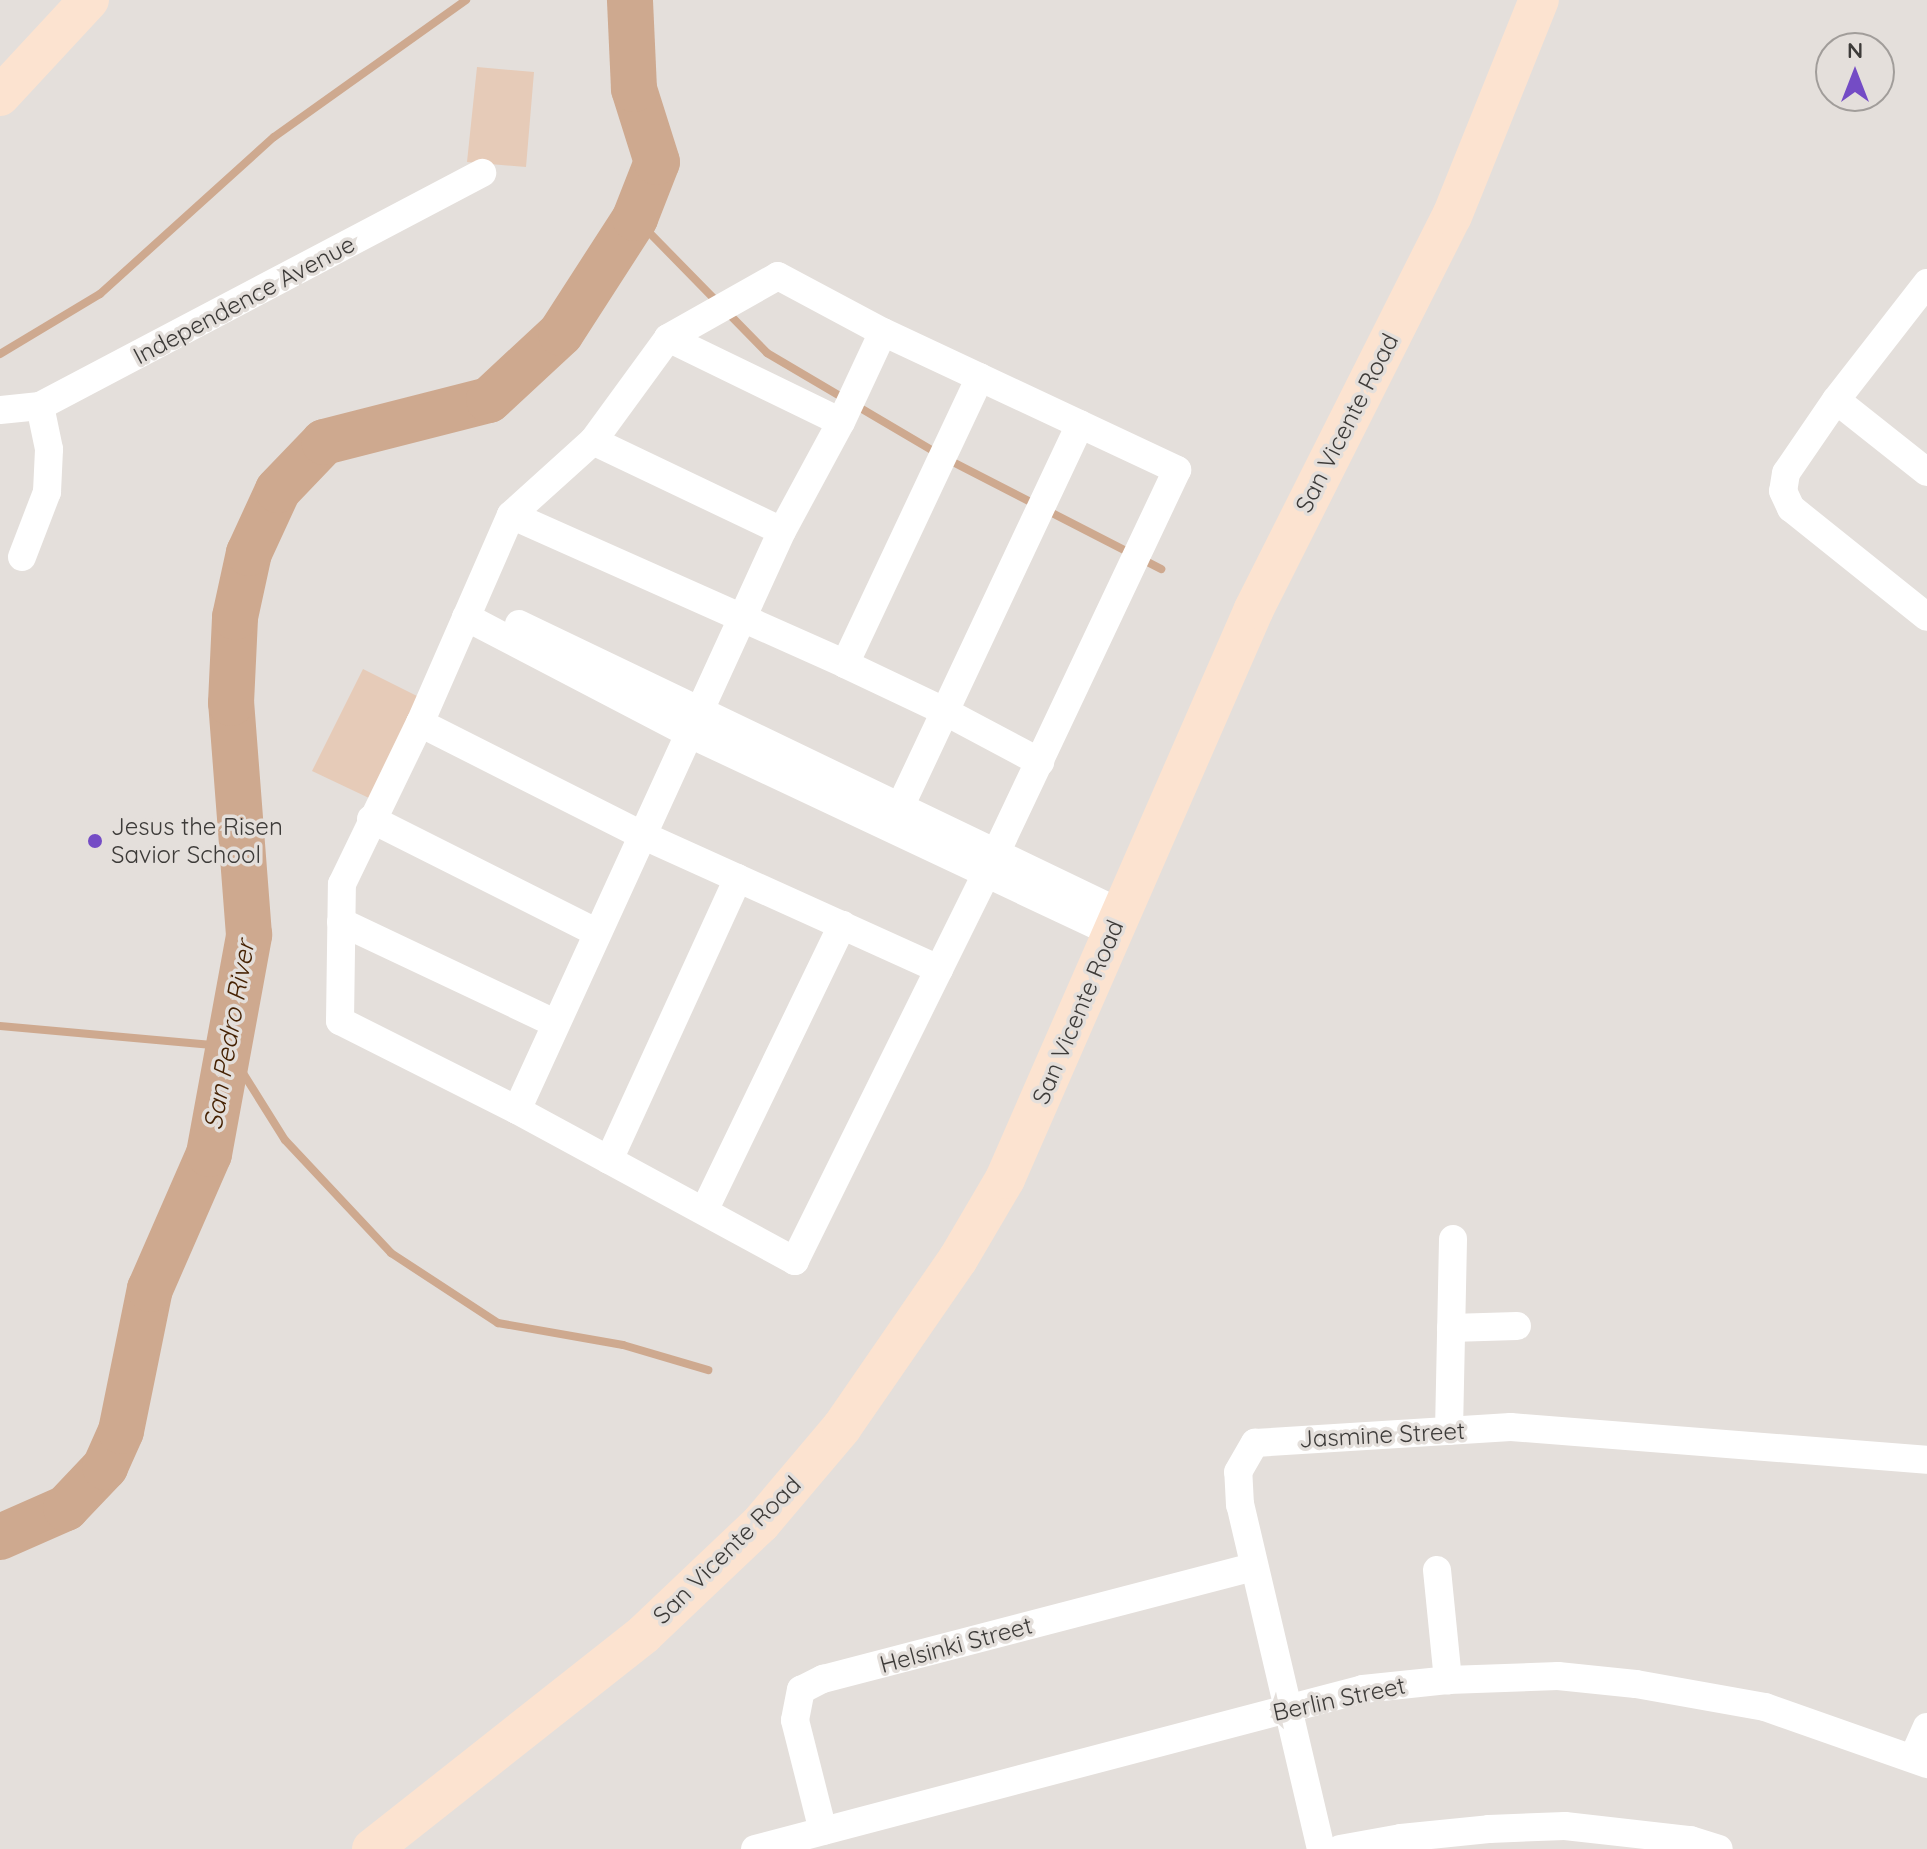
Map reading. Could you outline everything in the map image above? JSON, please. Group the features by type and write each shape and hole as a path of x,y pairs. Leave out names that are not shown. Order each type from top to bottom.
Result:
{"main road":[{"path":"0,96 89,0"},
{"name":"San Vicente Road","path":"372,1849 644,1634 761,1523 842,1427 958,1259 1005,1179 1254,609 1452,216 1539,0"}],"street":[{"name":"Independence Avenue","path":"0,410 40,406 482,173"},
{"path":"778,276 883,332 1177,470 992,863 795,1261 517,1110 340,1021 342,884 420,723 511,515 593,441 668,338 778,276"},
{"path":"1927,283 1836,400 1786,473 1783,491 1791,508 1927,617"},
{"path":"517,1110 782,531 841,422 883,332"},
{"path":"668,338 841,422"},
{"path":"845,664 980,377"},
{"path":"1836,400 1924,463"},
{"path":"22,557 47,492 49,449 40,406"},
{"path":"900,807 1080,424"},
{"path":"593,441 782,531"},
{"path":"511,515 845,664 944,711 1040,762"},
{"path":"469,609 694,724 1116,923"},
{"path":"420,723 642,835 939,969"},
{"path":"694,724 900,807 992,863"},
{"path":"371,819 596,932"},
{"path":"609,1160 738,878"},
{"path":"341,922 555,1023"},
{"path":"704,1211 842,925"},
{"path":"1449,1431 1453,1239"},
{"path":"1451,1328 1517,1326"},
{"name":"Jasmine Street","path":"1321,1849 1253,1567 1238,1472 1255,1443 1511,1427 1927,1460"},
{"name":"Helsinki Street","path":"823,1831 795,1720 801,1690 823,1679 1253,1567"},
{"path":"1437,1570 1448,1680"},
{"name":"Berlin Street","path":"755,1849 1363,1689 1448,1680 1558,1676 1636,1684 1765,1707 1920,1761"},
{"path":"1920,1761 1927,1727"},
{"path":"1340,1849 1401,1838 1489,1829 1565,1826 1690,1840 1719,1849"}],"shaded area":[{"path":"477,67 534,72 526,167 467,162"},
{"path":"363,669 419,697 369,798 312,771"}],"waterway":[{"path":"0,354 100,294 274,137 466,0"},
{"name":"San Pedro River","path":"0,1537 66,1508 105,1467 121,1431 150,1289 209,1154 249,935 231,703 235,617 249,553 278,490 324,442 489,400 561,333 635,218 657,162 634,89 630,0"},
{"path":"635,218 767,353 947,459 1161,569"},
{"path":"0,1026 226,1046 285,1140 391,1253 498,1323 623,1345 708,1370"}],"place":[{"name":"Jesus the Risen Savior School","path":"95,841"}]}
